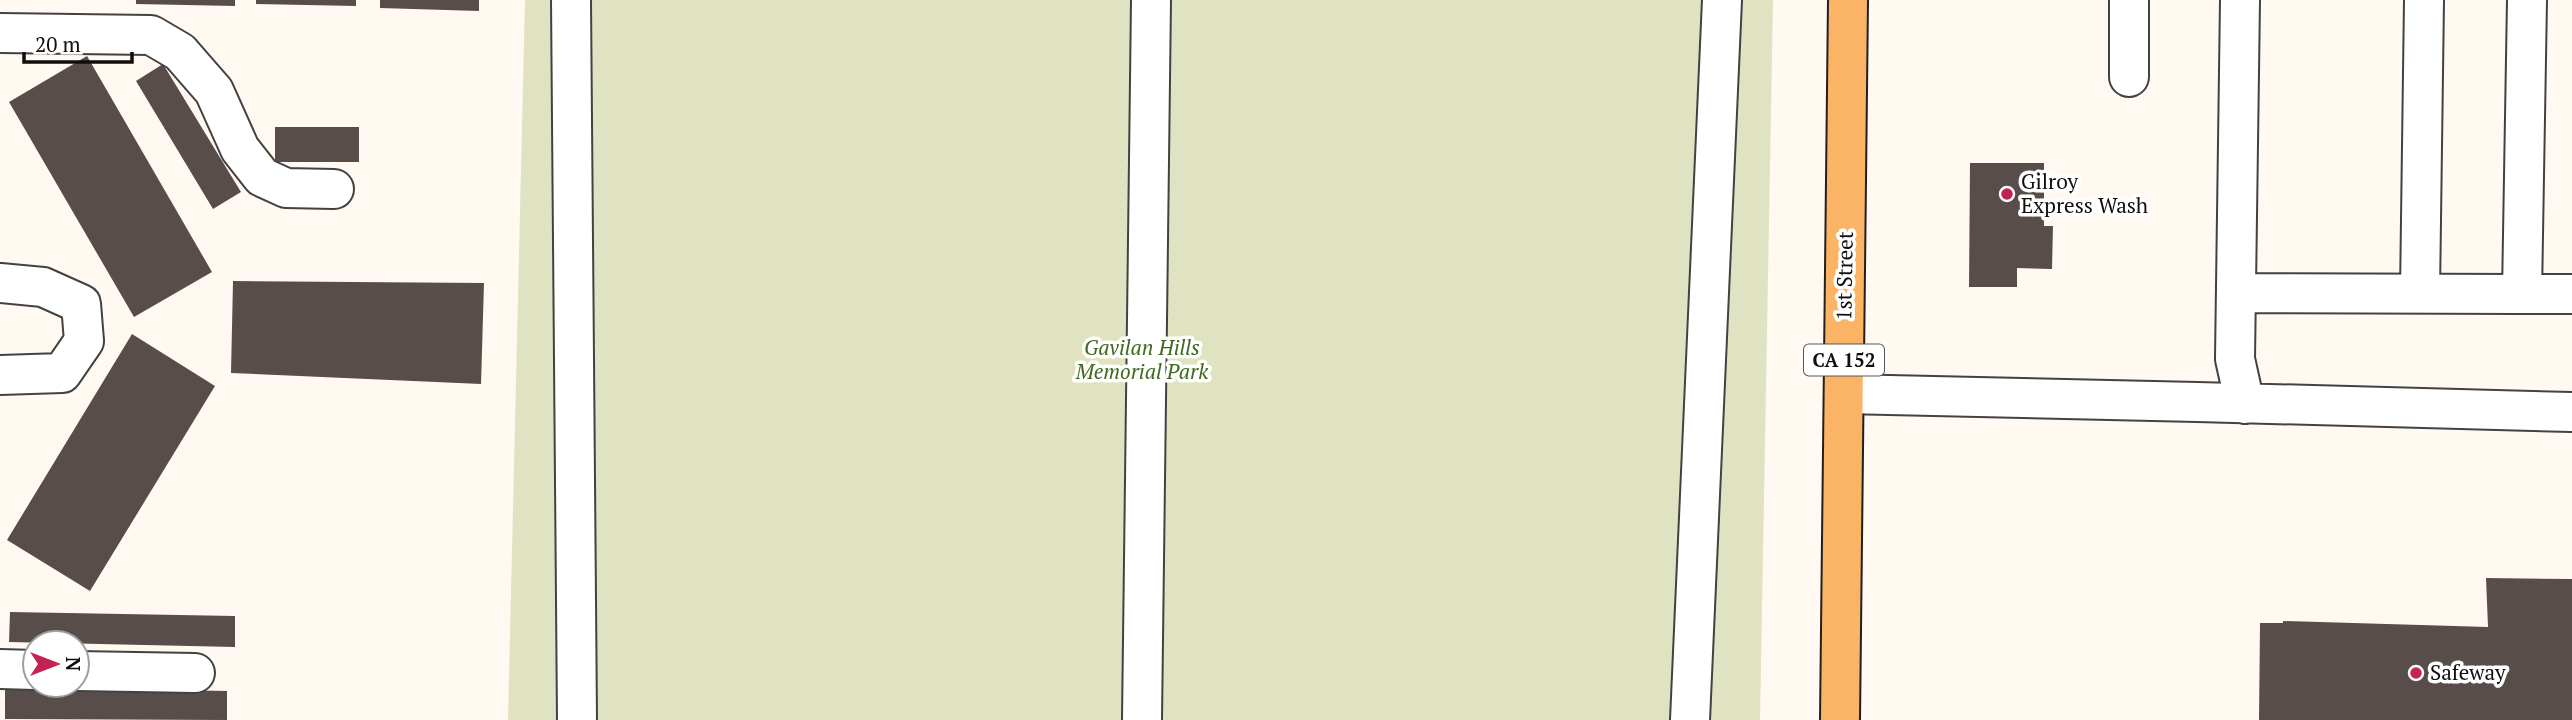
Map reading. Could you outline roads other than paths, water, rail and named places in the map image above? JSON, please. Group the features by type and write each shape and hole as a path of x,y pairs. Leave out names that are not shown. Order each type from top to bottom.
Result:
{"main road":[{"name":"1st Street","path":"1840,720 1848,0"}],"lane":[{"path":"571,0 577,720"},
{"path":"1142,720 1151,0"},
{"path":"1690,720 1722,0"},
{"path":"2129,0 2129,77"},
{"path":"2240,0 2235,359 2245,404"},
{"path":"2420,293 2424,0"},
{"path":"2522,294 2527,0"},
{"path":"0,33 151,35 180,52 214,91 240,149 262,177 286,188 334,189"},
{"path":"0,283 43,287 81,304 84,341 62,373 0,375"},
{"path":"2236,293 2572,294"},
{"path":"1844,394 2136,399 2572,412"},
{"path":"0,669 21,670"},
{"path":"91,671 195,673"}],"place":[{"name":"Gilroy Express Wash","path":"2007,194"},
{"name":"Safeway","path":"2416,673"}],"park label":[{"name":"Gavilan Hills Memorial Park","path":"1142,360"}]}
